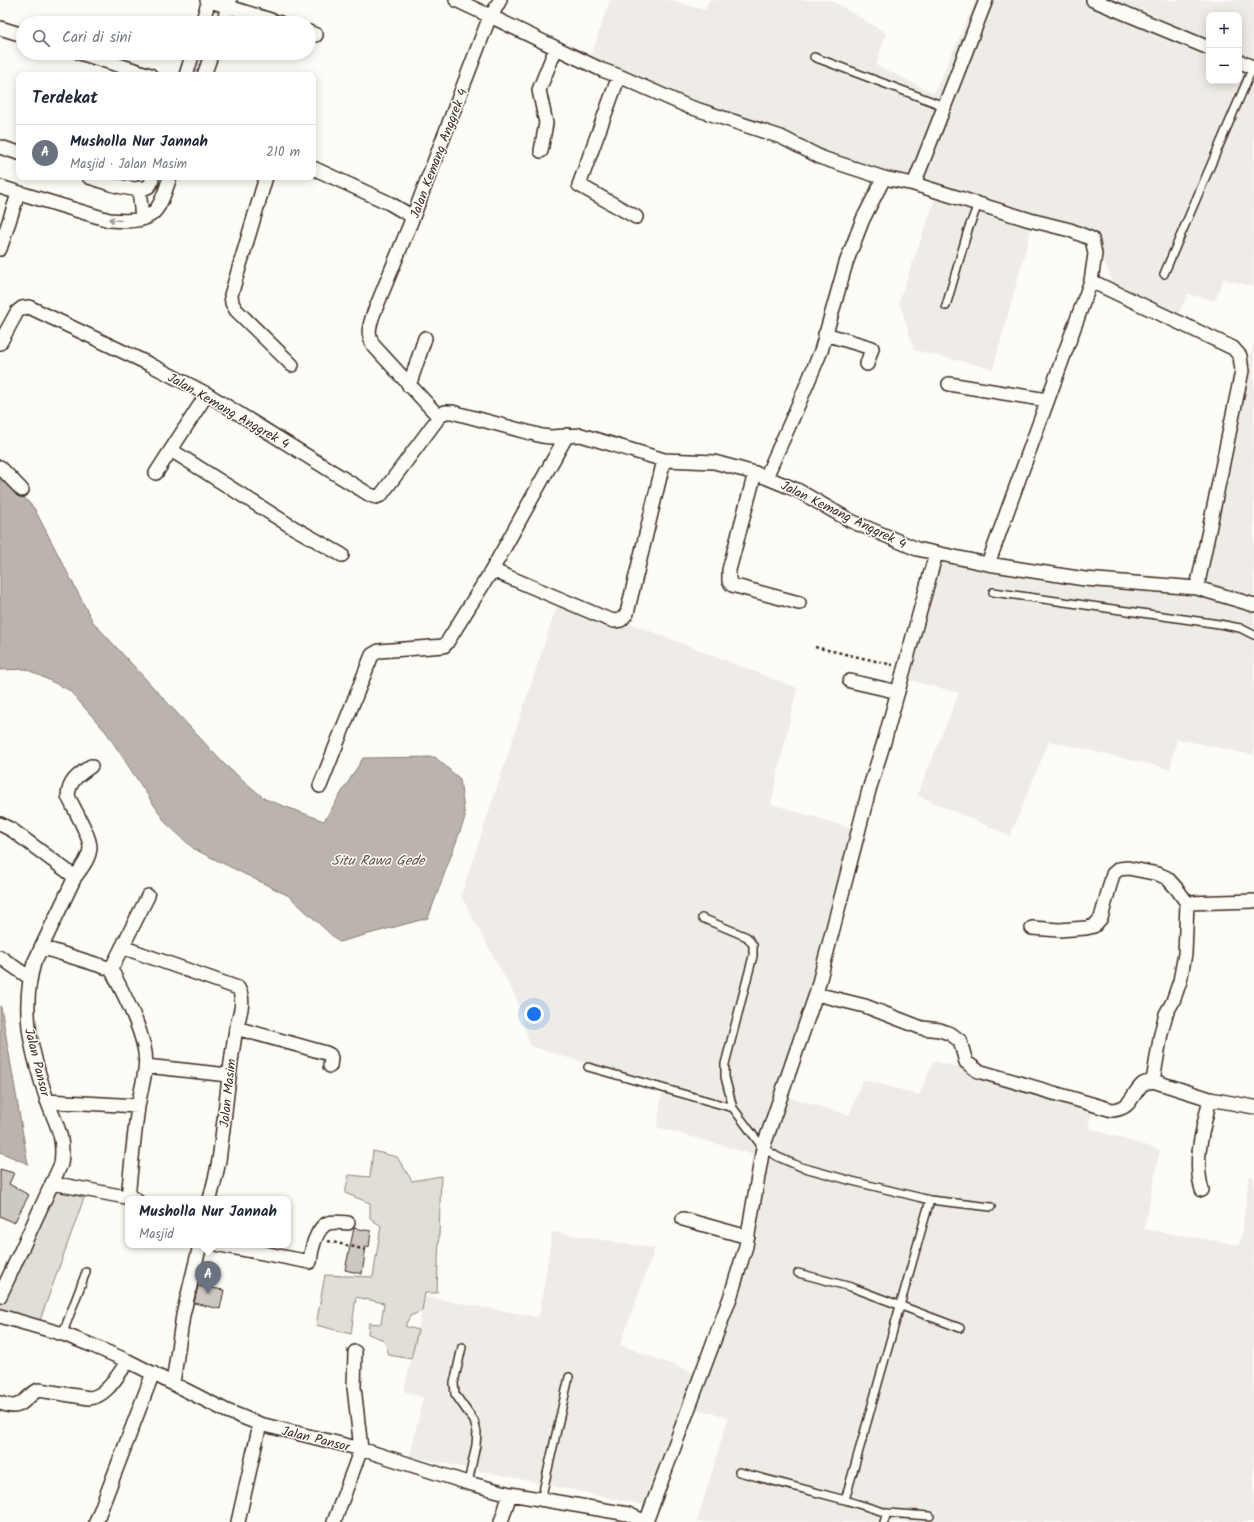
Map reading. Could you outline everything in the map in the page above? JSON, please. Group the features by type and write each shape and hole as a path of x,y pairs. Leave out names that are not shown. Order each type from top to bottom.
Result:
{"street":[{"path":"204,16 208,0 230,3 262,16"},
{"path":"456,0 602,70 687,106 781,137 822,158 884,178 914,184 1030,220 1070,230 1092,239 1095,254 1091,281 988,564"},
{"name":"Jalan Kemang Anggrek 4","path":"439,417 373,345 369,336 369,329 373,315 413,217 490,16 500,0"},
{"path":"914,184 986,0"},
{"path":"1093,0 1206,47"},
{"path":"225,16 230,3"},
{"path":"0,28 16,33"},
{"path":"541,151 546,123 539,90 556,48"},
{"path":"102,60 140,72"},
{"path":"187,72 191,60"},
{"path":"205,72 209,60"},
{"path":"1242,62 1254,68"},
{"path":"619,76 579,185 636,217"},
{"path":"0,147 16,152"},
{"path":"316,169 389,203 413,217"},
{"path":"799,603 732,585 728,581 729,570 761,475 793,417 821,351 846,264 863,219 884,178"},
{"path":"99,180 126,188 140,188 150,185 151,180"},
{"path":"0,187 18,194 109,220 127,221 149,217 158,209 163,200 169,180"},
{"path":"265,180 231,295 232,303 236,310 292,365"},
{"path":"140,188 142,219"},
{"path":"0,250 18,194"},
{"path":"1091,281 1233,348 1240,356 1242,371 1197,588"},
{"name":"Jalan Kemang Anggrek 4","path":"0,343 17,312 22,308 29,307 149,364 206,394 376,497 381,495 439,417 445,412 452,412 542,436 551,437 581,435 664,460 714,462 761,475 797,490 851,520 917,549 988,564 1085,579 1197,588 1254,606"},
{"path":"825,334 872,348 867,364"},
{"path":"409,386 425,338"},
{"path":"949,384 1047,400"},
{"path":"156,473 206,394"},
{"path":"320,786 372,654 378,651 444,646 492,570 567,436"},
{"path":"171,450 289,525 342,555"},
{"path":"492,570 605,618 614,621 621,620 627,613 664,460"},
{"path":"0,467 22,490"},
{"path":"646,1522 730,1298 746,1246 763,1148 816,994 841,893 936,553"},
{"path":"850,681 898,692"},
{"name":"Jalan Pansor","path":"0,1296 61,1164 63,1153 62,1138 47,1101 32,1047 28,1029 27,1008 30,978 34,963 75,877 87,860 90,848 89,840 68,796 68,789 71,783 91,766"},
{"path":"6,827 75,877"},
{"path":"1032,928 1059,930 1094,926 1101,918 1114,874 1119,869 1128,868 1158,874 1167,878 1177,888 1187,903 1185,954 1180,981 1164,1021 1152,1081"},
{"path":"111,969 148,896"},
{"path":"1187,903 1254,901"},
{"path":"41,947 111,969 125,996 141,1037 146,1066 138,1106 132,1196"},
{"name":"Jalan Masim","path":"122,947 238,988 242,994 243,1002 236,1028 228,1075 219,1162 211,1196"},
{"path":"0,957 30,978"},
{"path":"816,994 865,1006 922,1028 940,1030 951,1034 960,1041 966,1062 978,1071 1112,1110 1120,1110 1125,1107 1144,1084 1152,1081 1210,1099 1254,1107"},
{"path":"236,1028 330,1054 330,1066"},
{"path":"146,1066 228,1075"},
{"path":"1202,1190 1198,1168 1199,1152 1210,1099"},
{"path":"47,1101 138,1106"},
{"path":"52,1183 125,1197"},
{"path":"683,1220 748,1237"},
{"path":"236,1248 310,1262 312,1245 322,1228 327,1224 348,1223"},
{"path":"173,1383 183,1315 199,1248"},
{"name":"Jalan Pansor","path":"0,1316 63,1332 153,1373 226,1411 260,1424 361,1449 467,1484 541,1500 628,1514 646,1522"},
{"path":"334,1522 361,1449 354,1387 355,1352"},
{"path":"0,1403 13,1406 18,1405 34,1391 39,1390 95,1398 103,1393 128,1361"},
{"path":"96,1522 153,1373"},
{"path":"238,1522 260,1424"},
{"path":"501,1522 510,1494"}],"lane":[{"path":"814,57 944,106"},
{"path":"1164,274 1254,68"},
{"path":"946,306 968,230 978,204"},
{"path":"993,592 1219,624 1240,628 1254,635"},
{"path":"702,918 747,937 754,945 753,956 724,1064 725,1077 733,1108 763,1148 778,1157 802,1167 852,1181 930,1200 991,1207"},
{"path":"588,1067 733,1108"},
{"path":"846,1500 930,1200"},
{"path":"63,1332 86,1272"},
{"path":"798,1273 851,1287 960,1328"},
{"path":"462,1347 454,1383 455,1394 474,1421 477,1432 476,1445 467,1484"},
{"path":"541,1500 569,1377"},
{"path":"739,1472 846,1500 887,1513 930,1516"},
{"path":"884,1522 887,1513"}],"path":[{"path":"815,647 905,667"},
{"path":"316,1238 367,1250"}],"shaded area":[{"path":"610,0 669,0 705,10 709,0 831,0 886,33 876,65 934,93 976,0 1254,0 1254,287 1223,279 1215,301 1188,294 1175,322 1117,291 1092,234 1033,223 993,369 914,350 899,301 936,197 589,61"},
{"path":"1254,343 1254,755 1177,739 1170,769 1049,741 1010,836 917,795 959,693 905,679 933,554 1058,583 1201,596 1227,444"},
{"path":"560,596 797,688 771,804 868,833 788,1097 849,1115 863,1079 919,1095 934,1061 1094,1102 1088,1128 1160,1150 1144,1229 1240,1245 1249,1177 1254,1177 1254,1522 697,1522 728,1418 688,1406 649,1506 410,1456 423,1398 404,1391 425,1297 539,1317 552,1232 655,1248 620,1345 700,1375 766,1158 657,1127 663,1087 530,1046 517,1000 461,896"},
{"path":"373,1151 397,1157 412,1181 441,1176 437,1293 425,1293 422,1311 410,1316 405,1326 418,1330 411,1359 389,1355 384,1340 368,1334 369,1323 381,1324 384,1303 356,1297 351,1334 316,1325 325,1275 373,1277 381,1226 370,1218 370,1203 345,1193 349,1175 370,1177"},
{"path":"57,1188 84,1198 39,1323 0,1312 0,1305"}],"water":[{"name":"Situ Rawa Gede","path":"0,472 34,508 93,622 224,764 265,799 324,821 363,758 435,757 460,779 465,818 428,918 339,942 289,896 194,849 166,823 106,732 69,690 26,669 0,670"},
{"path":"0,1006 1,1007 28,1164 0,1152"}],"building":[{"path":"0,1169 14,1173 9,1184 29,1195 14,1223 0,1216"},
{"path":"354,1228 371,1231 369,1247 366,1246 362,1274 345,1270"},
{"path":"198,1286 224,1290 220,1309 194,1303"}],"place":[{"name":"Musholla Nur Jannah","path":"208,1294"}]}
